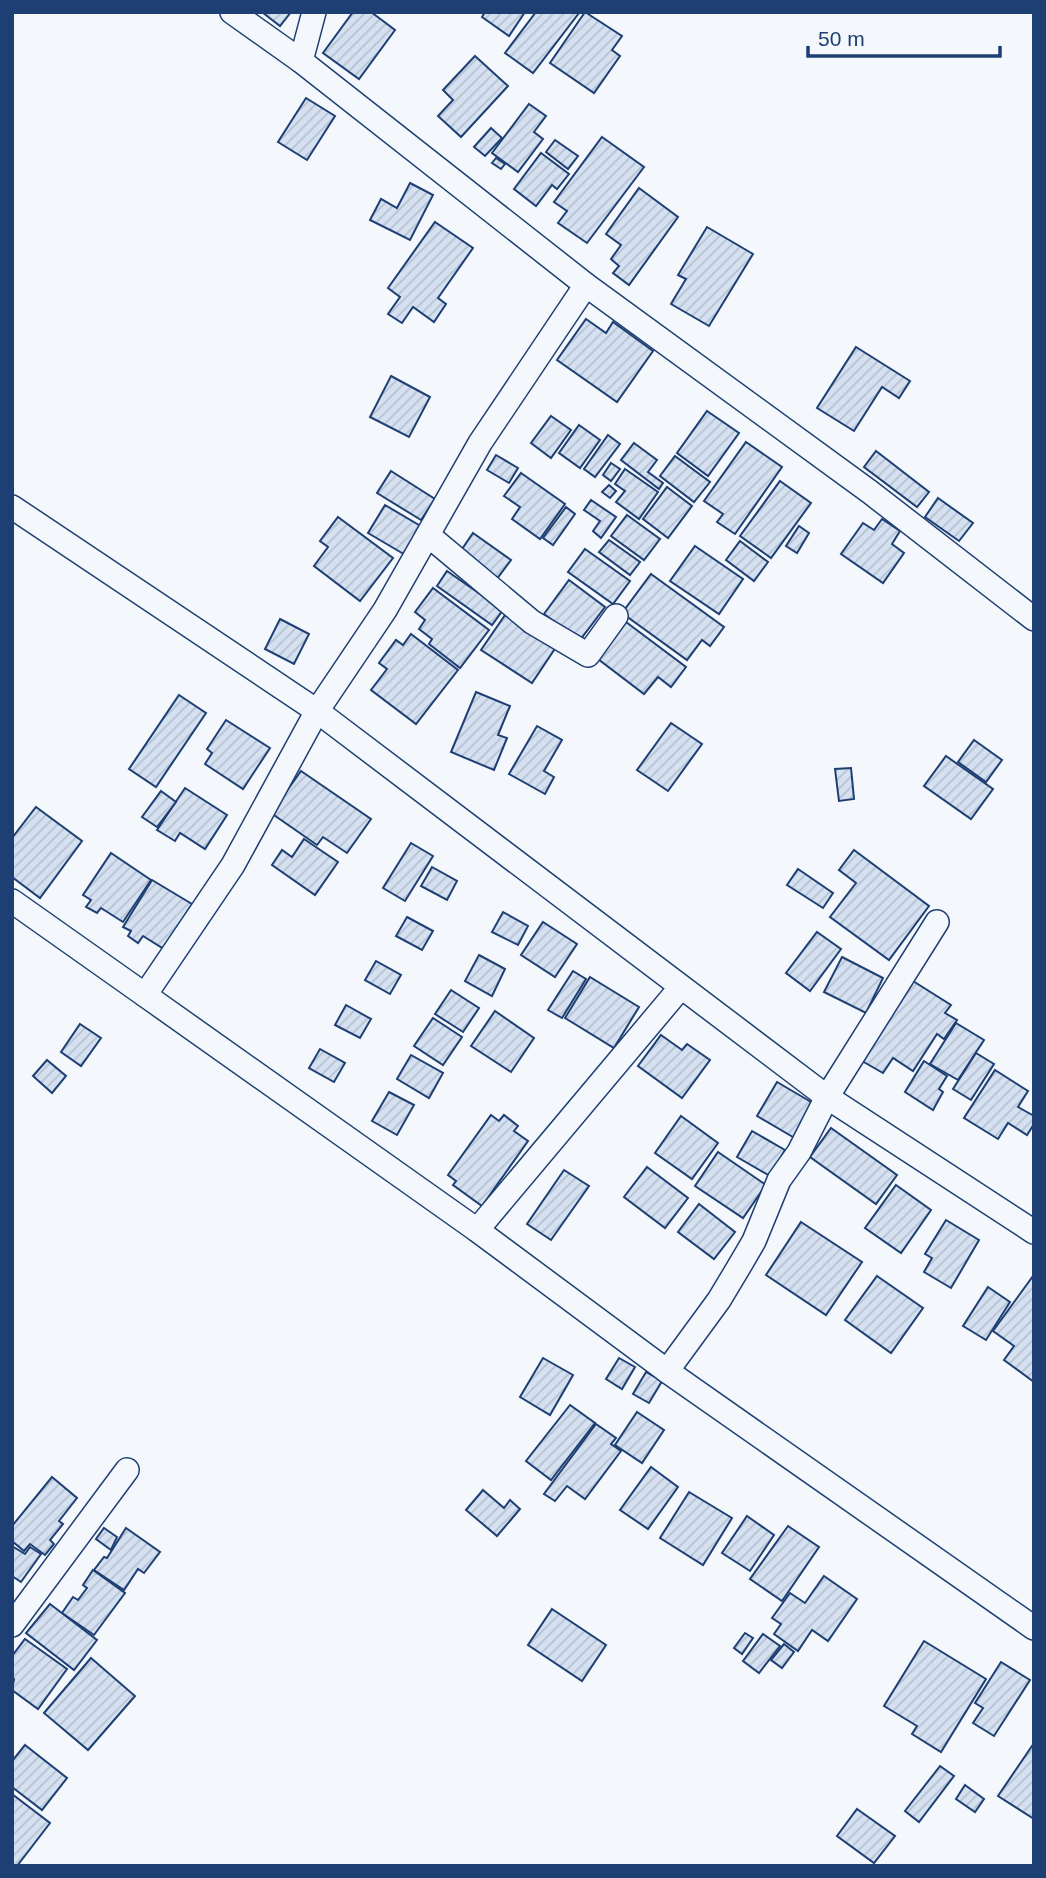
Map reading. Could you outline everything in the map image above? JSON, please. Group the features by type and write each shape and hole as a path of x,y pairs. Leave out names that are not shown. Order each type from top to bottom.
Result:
{"street":[{"path":"232,12 300,61 586,285 870,492 1034,619"},
{"path":"300,61 314,12"},
{"path":"145,995 233,865 317,711 385,610 480,443 586,285"},
{"path":"12,507 317,711 827,1097 1034,1232"},
{"path":"428,535 532,622 588,655 616,616"},
{"path":"12,901 477,1230 667,1371 1034,1628"},
{"path":"667,1371 719,1300 754,1241 779,1180 799,1152 827,1097 937,922"},
{"path":"477,1230 681,987"},
{"path":"12,1625 127,1470"}],"building":[{"path":"262,12 291,12 280,26"},
{"path":"353,12 371,12 395,30 359,79 323,53"},
{"path":"485,12 525,12 509,36 482,17"},
{"path":"536,12 579,13 533,73 505,53"},
{"path":"585,12 622,36 612,50 620,56 594,93 550,63"},
{"path":"475,56 508,86 461,137 438,116 453,100 443,90"},
{"path":"306,98 335,116 307,160 278,142"},
{"path":"529,104 546,116 534,132 543,139 518,172 492,153"},
{"path":"491,128 502,138 485,156 474,147"},
{"path":"602,137 644,167 587,243 558,223 567,211 554,202"},
{"path":"555,140 578,156 568,169 546,152"},
{"path":"541,153 569,174 557,189 552,185 536,206 514,189"},
{"path":"496,158 505,164 501,169 492,163"},
{"path":"410,183 433,195 410,240 370,220 381,199 397,208"},
{"path":"639,188 678,217 629,285 613,273 619,266 611,259 621,245 606,234"},
{"path":"435,222 473,248 438,298 446,304 434,322 413,307 402,323 388,314 400,297 388,288"},
{"path":"707,227 753,254 709,326 671,304 686,279 678,275"},
{"path":"586,319 606,333 613,322 653,351 617,402 557,360"},
{"path":"856,347 910,381 899,398 882,387 854,431 817,408"},
{"path":"391,376 430,397 409,437 370,417"},
{"path":"707,411 739,433 708,476 677,453"},
{"path":"551,416 571,430 551,458 531,443"},
{"path":"579,425 600,440 580,468 559,453"},
{"path":"608,435 620,444 595,477 584,469"},
{"path":"746,442 782,467 735,534 717,522 723,514 704,501"},
{"path":"634,443 657,460 648,472 663,483 659,489 621,460"},
{"path":"876,451 929,492 917,507 864,467"},
{"path":"496,455 518,468 509,483 487,470"},
{"path":"675,456 710,482 694,502 660,476"},
{"path":"611,463 620,469 611,481 603,475"},
{"path":"625,469 658,492 639,519 616,502 625,491 615,484"},
{"path":"391,471 435,499 421,520 377,493"},
{"path":"521,473 565,504 540,539 512,519 520,507 504,496"},
{"path":"780,481 811,503 771,558 740,536"},
{"path":"609,485 616,491 610,498 602,492"},
{"path":"667,487 692,506 668,538 643,519"},
{"path":"938,498 973,523 959,541 925,517"},
{"path":"591,500 616,517 601,538 593,531 600,521 584,510"},
{"path":"385,505 424,528 407,556 368,533"},
{"path":"566,507 575,514 553,545 543,538"},
{"path":"627,515 660,539 644,560 611,536"},
{"path":"338,517 393,558 360,601 314,566 328,547 320,541"},
{"path":"882,519 900,531 892,544 904,553 883,583 841,554 863,523 874,530"},
{"path":"799,526 809,533 797,553 786,546"},
{"path":"473,533 511,560 493,584 456,558"},
{"path":"609,540 640,562 630,575 599,552"},
{"path":"740,541 768,562 754,581 726,560"},
{"path":"695,546 743,579 719,614 670,581"},
{"path":"585,549 630,581 613,604 568,572"},
{"path":"447,571 503,610 492,625 437,586"},
{"path":"651,574 724,627 710,646 702,640 687,660 622,613"},
{"path":"569,580 605,607 580,640 544,614"},
{"path":"433,588 489,630 460,668 429,644 432,639 419,629 425,620 415,612"},
{"path":"505,615 556,647 532,683 481,650"},
{"path":"280,619 309,634 294,664 265,649"},
{"path":"626,622 686,667 671,687 658,677 644,694 598,659"},
{"path":"411,634 458,670 416,724 371,690 387,669 379,663 396,640 403,645"},
{"path":"476,692 510,706 498,735 507,738 494,770 451,752"},
{"path":"179,695 206,713 156,787 129,769"},
{"path":"226,720 270,748 243,789 205,764 212,753 207,749"},
{"path":"671,723 702,744 668,791 637,770"},
{"path":"537,726 562,740 544,771 554,777 545,794 509,774"},
{"path":"974,740 1002,760 986,782 958,762"},
{"path":"946,756 993,789 971,819 924,786"},
{"path":"851,768 854,799 839,801 835,769"},
{"path":"301,771 371,819 347,853 323,837 317,845 271,813"},
{"path":"185,788 227,815 205,849 180,833 175,841 157,830"},
{"path":"161,791 176,802 157,827 142,817"},
{"path":"36,807 82,841 40,898 12,877 12,838"},
{"path":"304,839 338,862 315,895 272,865 282,850 292,857"},
{"path":"411,843 433,856 405,901 383,888"},
{"path":"854,850 929,906 889,960 830,917 856,883 839,870"},
{"path":"111,853 151,880 123,922 101,908 97,913 86,907 91,900 83,895"},
{"path":"432,867 457,881 447,900 421,886"},
{"path":"798,869 833,893 823,908 787,885"},
{"path":"152,880 192,904 164,949 143,936 138,943 128,936 131,931 123,927"},
{"path":"503,912 528,926 518,945 492,932"},
{"path":"407,917 433,931 422,950 396,936"},
{"path":"543,922 577,944 555,977 521,955"},
{"path":"817,932 841,949 810,991 786,973"},
{"path":"479,955 505,969 492,996 465,981"},
{"path":"842,957 883,978 866,1013 824,992"},
{"path":"376,961 401,975 390,994 365,980"},
{"path":"573,971 586,979 562,1018 548,1010"},
{"path":"590,977 639,1007 614,1048 565,1018"},
{"path":"913,981 951,1005 945,1013 957,1020 944,1039 937,1034 913,1071 893,1058 883,1073 862,1061"},
{"path":"451,990 479,1008 463,1032 435,1014"},
{"path":"346,1005 371,1019 360,1038 335,1025"},
{"path":"495,1011 534,1038 511,1072 471,1046"},
{"path":"433,1018 462,1037 443,1065 414,1046"},
{"path":"956,1023 984,1040 958,1080 930,1064"},
{"path":"80,1024 101,1038 81,1066 61,1052"},
{"path":"661,1035 682,1050 687,1044 710,1060 682,1098 638,1066"},
{"path":"320,1049 345,1063 334,1082 309,1068"},
{"path":"976,1053 994,1064 971,1100 953,1089"},
{"path":"411,1055 443,1073 429,1098 397,1079"},
{"path":"47,1060 66,1076 52,1093 33,1076"},
{"path":"924,1061 947,1076 939,1089 943,1092 933,1110 905,1092"},
{"path":"995,1070 1028,1091 1018,1107 1034,1116 1034,1124 1027,1135 1008,1123 998,1139 964,1118"},
{"path":"777,1082 818,1106 798,1140 757,1116"},
{"path":"389,1092 414,1105 397,1135 372,1121"},
{"path":"491,1115 499,1121 504,1115 518,1126 514,1131 528,1141 482,1206 453,1185 456,1181 448,1175"},
{"path":"681,1116 718,1143 692,1179 655,1153"},
{"path":"831,1128 897,1175 876,1204 810,1157"},
{"path":"752,1131 785,1150 770,1176 737,1157"},
{"path":"718,1152 766,1185 743,1218 695,1186"},
{"path":"647,1167 688,1198 665,1228 624,1197"},
{"path":"564,1170 589,1186 551,1240 527,1224"},
{"path":"896,1185 931,1210 901,1253 865,1228"},
{"path":"699,1204 735,1232 714,1259 678,1232"},
{"path":"946,1220 979,1240 951,1288 924,1272 932,1258 925,1254"},
{"path":"801,1222 862,1262 826,1315 766,1275"},
{"path":"877,1276 923,1308 891,1353 845,1320"},
{"path":"1033,1276 1034,1382 1004,1360 1014,1346 993,1331"},
{"path":"988,1287 1010,1302 986,1340 963,1326"},
{"path":"543,1358 573,1375 550,1415 520,1397"},
{"path":"619,1358 635,1367 622,1389 606,1379"},
{"path":"646,1372 662,1381 649,1403 633,1394"},
{"path":"570,1405 595,1423 551,1480 526,1461"},
{"path":"637,1412 664,1430 642,1463 615,1445"},
{"path":"596,1424 616,1438 611,1444 621,1451 585,1499 567,1486 555,1501 544,1494"},
{"path":"651,1467 678,1487 648,1529 620,1510"},
{"path":"52,1477 77,1498 59,1521 63,1524 50,1540 54,1544 45,1555 30,1544 24,1551 12,1541 12,1526"},
{"path":"483,1490 504,1508 510,1500 520,1509 497,1536 466,1510"},
{"path":"689,1492 732,1518 703,1565 660,1538"},
{"path":"747,1516 774,1535 750,1571 722,1553"},
{"path":"788,1526 819,1547 782,1601 750,1579"},
{"path":"104,1528 117,1537 111,1550 96,1539"},
{"path":"126,1528 160,1552 144,1573 138,1569 124,1590 94,1570 104,1557 107,1558"},
{"path":"12,1546 25,1554 30,1547 41,1554 21,1582 12,1576"},
{"path":"93,1570 125,1593 94,1635 62,1613 73,1597 78,1600 87,1588 83,1585"},
{"path":"824,1576 857,1599 828,1641 812,1630 798,1651 774,1634 781,1624 772,1618 790,1593 805,1603"},
{"path":"50,1604 97,1640 74,1670 26,1633"},
{"path":"552,1609 606,1645 582,1681 528,1645"},
{"path":"745,1633 753,1638 742,1654 734,1648"},
{"path":"763,1634 780,1646 759,1673 743,1661"},
{"path":"25,1639 67,1669 38,1709 12,1690 12,1656"},
{"path":"924,1641 986,1679 941,1752 912,1734 917,1726 884,1706"},
{"path":"784,1644 794,1652 782,1668 771,1660"},
{"path":"91,1658 135,1696 88,1750 44,1713"},
{"path":"1001,1662 1030,1680 994,1736 973,1723 983,1708 975,1703"},
{"path":"1034,1743 1034,1819 998,1796"},
{"path":"25,1745 67,1778 42,1810 12,1787 12,1761"},
{"path":"940,1766 954,1776 919,1822 905,1811"},
{"path":"965,1785 984,1799 975,1812 956,1799"},
{"path":"12,1794 50,1823 17,1866 12,1866"},
{"path":"857,1809 895,1836 874,1863 837,1836"}]}
